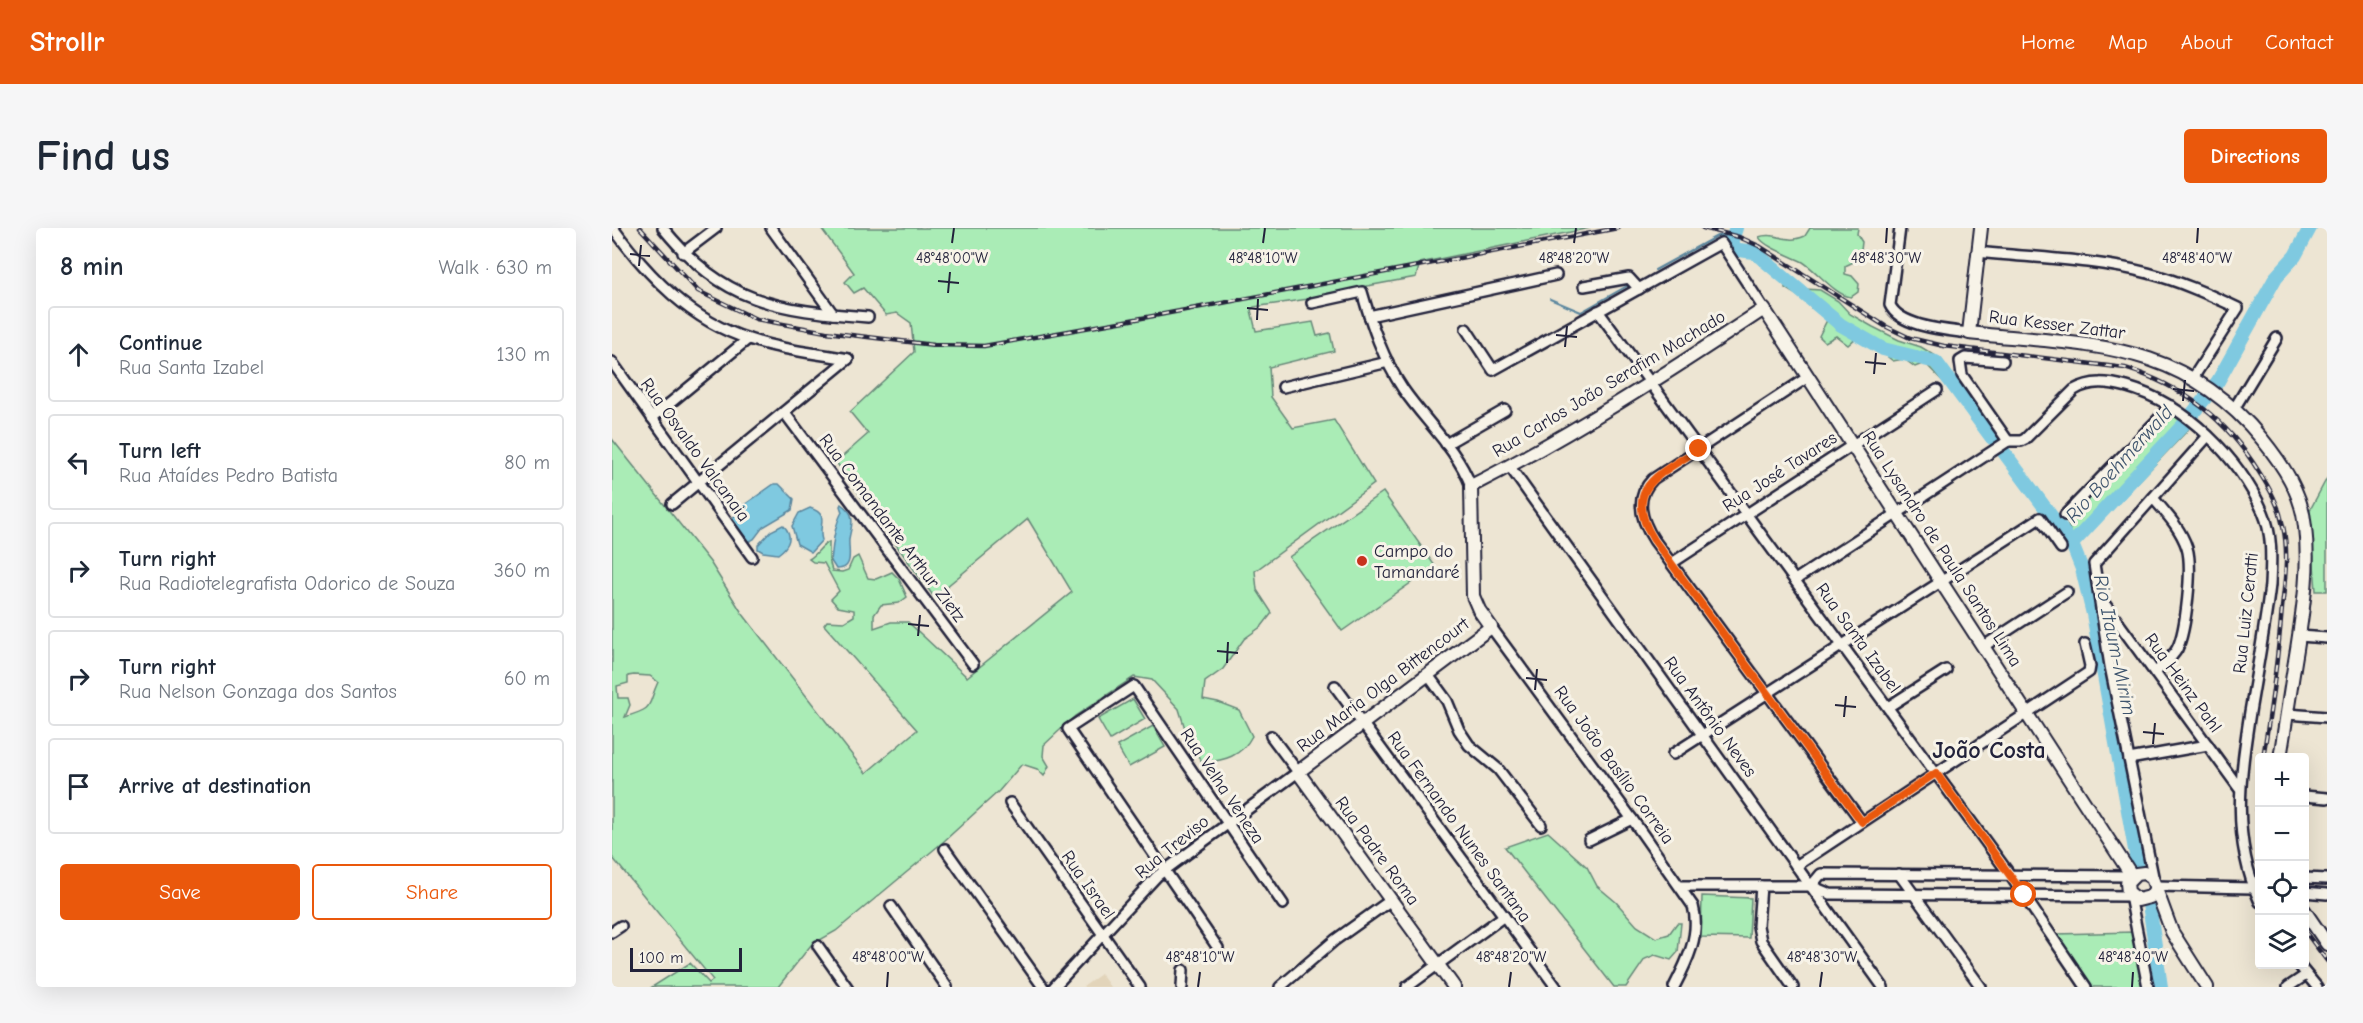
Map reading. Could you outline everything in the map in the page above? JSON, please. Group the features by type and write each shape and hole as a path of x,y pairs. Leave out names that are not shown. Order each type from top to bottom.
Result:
{"street":[{"path":"663,228 683,253 713,278 747,296 783,307 868,317"},
{"path":"683,253 716,228"},
{"path":"771,228 833,314"},
{"name":"Rua Kesser Zattar","path":"1900,228 1890,305 1901,317 1916,323 1968,333 2122,350 2149,358 2193,378 2213,391 2234,409 2278,459 2296,490 2302,508 2307,560 2299,636 2281,753"},
{"path":"1968,333 1981,228"},
{"path":"613,232 667,291 710,322 748,339 848,359 672,504"},
{"name":"Rua Lysandro de Paula Santos Lima","path":"1639,289 1721,243 2132,876"},
{"path":"1978,252 2104,265 2145,272 2190,287 2238,308 2193,378"},
{"path":"1369,316 1556,275"},
{"path":"1466,329 1493,370 1639,289 1629,278 1584,286"},
{"name":"Rua João Basílio Correia","path":"1312,303 1362,292 1388,362 1404,389 1461,466 1471,486 1471,586 1475,603 1681,886 1693,906 1697,921 1691,949 1676,983"},
{"name":"Rua Carlos João Serafim Machado","path":"1471,486 1510,466 1651,383 1764,309"},
{"name":"Rua Santa Izabel","path":"1598,311 2010,875 2084,986"},
{"path":"2234,409 2277,338"},
{"path":"652,418 748,339"},
{"path":"2002,361 1965,358 1960,361 1959,365 1962,375 2008,441"},
{"name":"Rua Osvaldo Valcanaia","path":"612,362 752,557"},
{"path":"1283,387 1388,362"},
{"path":"1809,377 1653,479 1643,492 1640,501 1642,516 1648,531 1862,822"},
{"name":"Rua Luiz Ceratti","path":"1795,580 2008,441 2025,439 2074,390 2090,383 2110,384 2130,388 2171,406 2208,436 2238,471 2266,521 2270,545 2270,585 2239,788 2244,846 2255,893"},
{"name":"Rua José Tavares","path":"1671,563 1937,390"},
{"path":"2065,515 2171,406"},
{"path":"1446,444 1504,410"},
{"name":"Rua Comandante Arthur Zietz","path":"784,412 973,664"},
{"path":"2207,987 2172,932 2154,886 2106,644 2094,564 2208,436"},
{"name":"Rua Antônio Neves","path":"1510,466 1883,987"},
{"path":"2153,498 2183,538 2189,557 2191,575 2178,646 2155,673"},
{"path":"1673,754 2040,518 2061,548"},
{"path":"1984,646 2067,592"},
{"name":"Rua Heinz Pahl","path":"2100,597 2239,788"},
{"name":"Rua Maria Olga Bittencourt","path":"1298,772 1491,627"},
{"path":"2299,636 2327,638"},
{"path":"1796,866 2089,672 2090,666 2085,644"},
{"path":"1888,707 1946,670"},
{"path":"1428,675 1447,701 1459,730 1469,745 1498,769 1541,825"},
{"name":"Rua Velha Veneza","path":"1165,870 1068,729 1134,686 1283,904"},
{"name":"Rua Fernando Nunes Santana","path":"1335,686 1556,987"},
{"path":"2287,714 2327,717"},
{"name":"Rua Padre Roma","path":"1272,736 1454,987"},
{"path":"2129,759 2208,745"},
{"name":"Rua Treviso","path":"1054,987 1165,870 1298,772"},
{"path":"2309,796 2327,798"},
{"name":"Rua Israel","path":"1010,803 1140,987"},
{"path":"1589,840 1632,819"},
{"path":"945,849 1043,987"},
{"path":"1165,870 1218,948"},
{"path":"1811,886 1821,874 2132,876 2144,873 2154,886"},
{"path":"1899,874 1981,987"},
{"path":"2072,876 2072,896"},
{"path":"2132,876 2127,888 2148,987"},
{"path":"2327,879 2309,878 2309,893 2327,894"},
{"path":"1681,886 1811,886 1830,894 2130,896 2142,901 2150,897 2154,886"},
{"path":"1761,886 1758,926 1761,941 1793,987"},
{"path":"2154,886 2253,888"},
{"path":"1280,987 1335,940 1391,900"},
{"path":"891,906 946,987"},
{"path":"2307,915 2327,944"},
{"path":"1407,987 1504,916"},
{"path":"612,932 621,926"},
{"path":"818,946 847,987"},
{"path":"2302,969 2317,987"},
{"path":"1182,987 1183,970"},
{"path":"2288,987 2306,975"},
{"path":"1676,983 1685,987"}],"shaded area":[{"path":"1101,974 1110,987 1083,987"}],"green space":[{"path":"821,228 1590,228 1420,263 1416,277 1362,287 1335,295 1254,307 1251,310 1256,331 1313,322 1317,336 1330,333 1334,351 1269,367 1271,397 1293,428 1334,420 1374,484 1255,571 1257,590 1272,613 1262,626 1244,639 1223,669 1205,682 1203,699 1239,710 1252,736 1243,749 1225,759 1203,763 1190,745 1179,709 1152,680 1134,677 1075,716 1044,745 1043,756 1049,766 1044,776 1037,769 1022,764 999,791 943,842 836,931 811,945 778,987 652,987 690,963 709,983 713,980 612,857 612,439 710,562 742,613 866,773 917,730 824,625 827,621 844,622 854,616 854,610 838,607 831,599 839,591 824,563 813,562 809,559 823,546 829,542 832,571 848,570 853,559 858,556 868,578 876,579 892,572 899,579 907,597 899,603 881,605 874,615 874,628 891,622 908,622 967,677 1072,592 1028,519 934,597 836,462 868,434 850,412 914,352 911,323 897,313 886,315 863,288 854,293 845,282 854,273","holes":["628,676 650,676 658,682 649,706 625,717 630,705 628,698 618,698 617,686 628,683"]},
{"path":"1810,228 1858,228 1857,234 1862,242 1860,259 1845,266 1845,274 1852,276 1859,284 1858,292 1851,297 1833,288 1803,262 1772,248 1759,237 1796,239 1805,236"},
{"path":"1794,281 1805,289 1820,290 1838,301 1850,314 1899,340 1921,347 1941,359 1993,432 1985,433 1960,399 1925,363 1915,367 1904,359 1893,361 1871,344 1857,337 1848,345 1836,336 1825,342 1819,336 1827,320 1819,310 1811,308 1806,301 1785,288 1785,282"},
{"path":"2171,413 2188,427 2188,430 2088,534 2071,534 2067,521 2166,414"},
{"path":"2327,478 2327,591 2316,591 2310,510"},
{"name":"Campo do Tamandaré","path":"1383,492 1435,566 1342,631 1289,557"},
{"path":"1133,699 1145,719 1110,740 1098,719"},
{"path":"1153,726 1165,747 1129,767 1117,746"},
{"path":"1548,832 1587,867 1597,886 1616,902 1637,926 1656,938 1669,934 1677,923 1681,923 1678,952 1671,960 1655,955 1645,959 1626,987 1614,987 1505,847"},
{"path":"1702,896 1751,898 1749,938 1701,937"},
{"path":"2134,932 2142,987 2093,987 2057,934"}],"water":[{"path":"774,484 779,484 794,499 792,510 763,527 754,539 748,542 737,532 732,519 744,505"},
{"path":"841,504 850,513 852,524 848,563 836,569 831,561 833,542 842,512"},
{"path":"810,508 822,517 822,540 811,552 797,544 792,526 799,513"},
{"path":"783,525 788,533 789,541 782,551 778,554 758,549 758,545 771,531"}],"waterway":[{"path":"1736,228 1731,243 1732,249 1754,252 1841,325 1883,349 1936,362 1992,438"},
{"name":"Rio Boehmerwald","path":"2072,544 2184,424 2206,397 2218,381 2276,277 2295,256 2310,228"},
{"path":"1655,270 1717,236 1726,236 1731,243"},
{"path":"1550,299 1581,312 1627,286"},
{"name":"Rio Itaum-Mirim","path":"2003,451 2072,544 2082,569 2093,614 2137,861"},
{"name":"Rio Itaum-Mirim","path":"2149,904 2161,987"}],"railway":[{"path":"640,228 698,291 756,319 826,332 934,345 984,346 1618,228"},
{"path":"1703,228 1739,237 1759,246 1885,326 1910,338 1944,346 2125,368 2185,395 2218,421 2233,436 2267,485 2279,511 2285,536 2284,587 2264,753"},
{"path":"2309,937 2327,961"}],"place":[{"name":"Campo do Tamandaré","path":"1362,561"}],"district":[{"name":"João Costa","path":"1989,750"}],"route":[{"path":"1699,449 1653,479 1643,492 1640,501 1642,516 1654,540 1862,822 1936,773 2024,895"}]}
